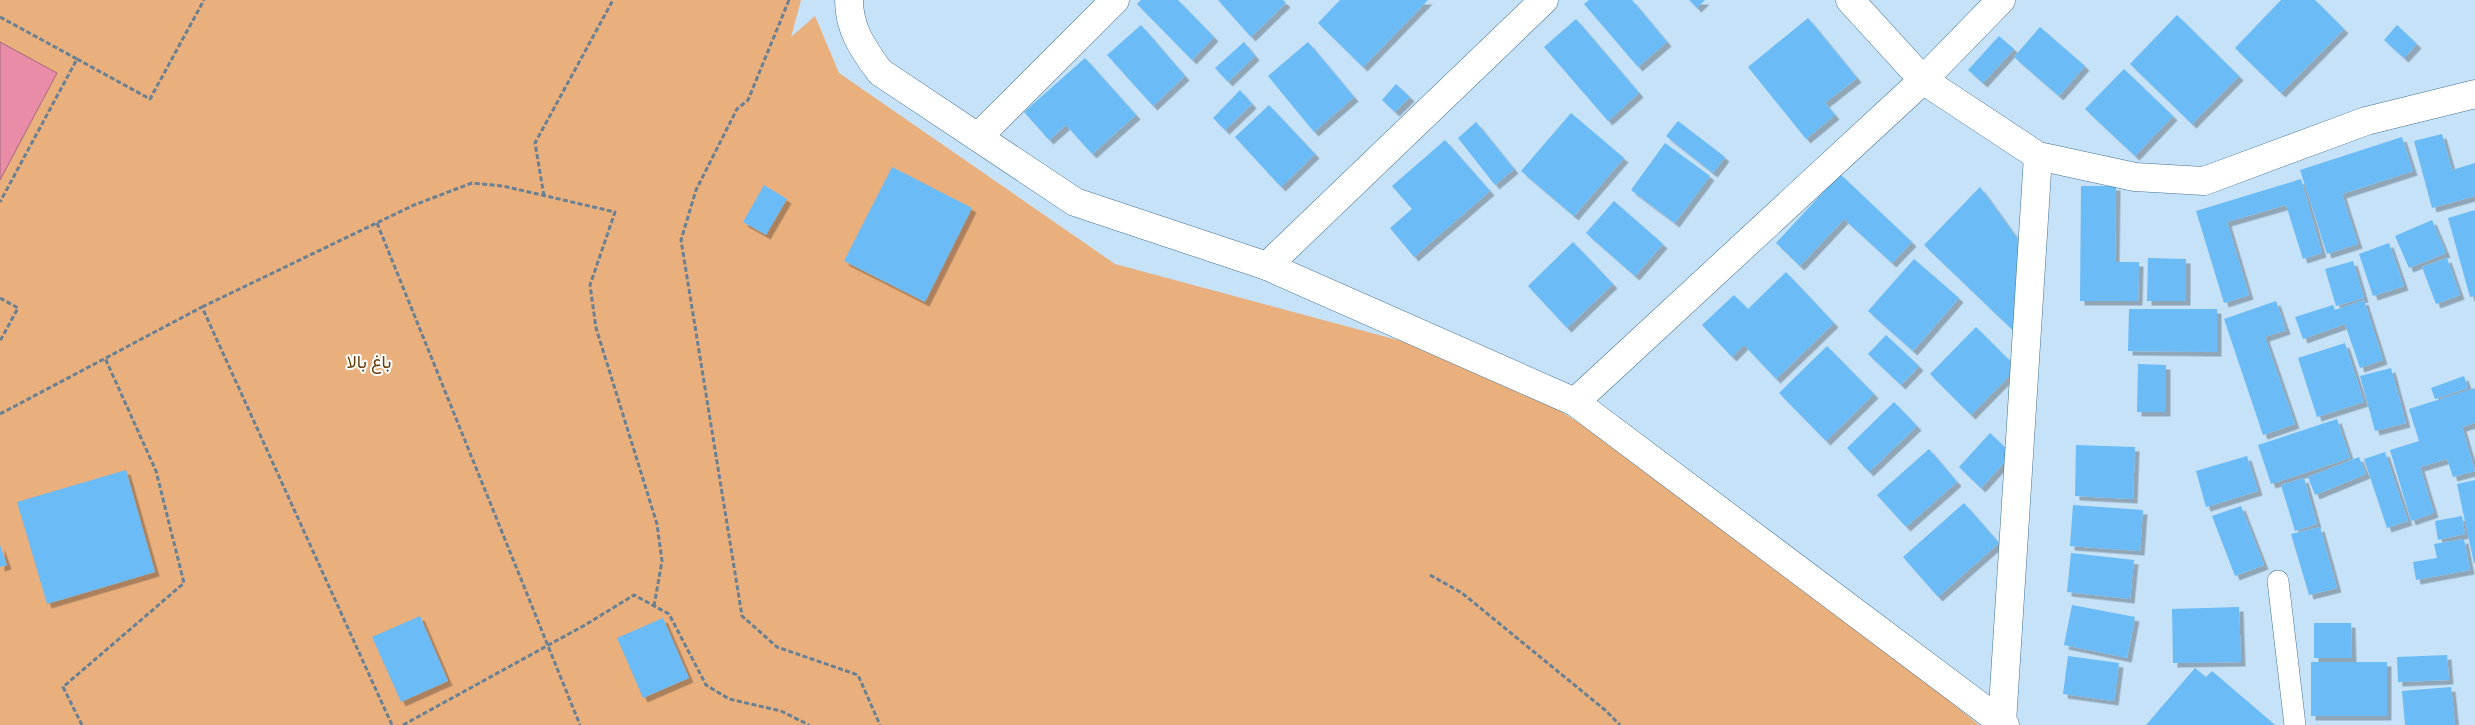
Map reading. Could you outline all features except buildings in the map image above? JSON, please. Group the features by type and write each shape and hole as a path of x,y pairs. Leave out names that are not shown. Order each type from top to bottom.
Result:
{"street":[{"path":"850,0 849,15 858,42 880,72 1075,202 1267,266 1575,402 2004,724"},
{"path":"978,137 1116,0"},
{"path":"1267,266 1544,0"},
{"path":"1850,0 1923,80 2038,156 2135,177 2204,181 2366,122 2475,94"},
{"path":"1575,402 1923,80 2001,0"},
{"path":"2004,724 2038,156"}],"lane":[{"path":"2278,581 2295,725"}],"path":[{"path":"0,17 150,99 204,0"},
{"path":"544,196 535,143 613,0"},
{"path":"789,0 748,100 737,109 696,190 681,240 742,616 777,646 858,674 880,725"},
{"path":"0,202 77,59"},
{"path":"0,414 202,307 414,205 472,183 503,186 615,212 590,285 596,328 657,524 662,561 654,606"},
{"path":"377,223 580,725"},
{"path":"0,298 18,308 0,341"},
{"path":"202,307 392,725"},
{"path":"82,725 64,687 184,583 156,471 105,358"},
{"path":"1430,576 1462,593 1605,710 1620,725"},
{"path":"403,725 547,646 634,595 669,614 706,685 729,699 781,711 809,725"}],"green space":[{"name":"باغ بالا","path":"0,0 801,0 791,37 815,16 839,73 1115,264 1420,346 1546,402 1707,504 1979,725 0,725"}],"shaded area":[{"path":"0,42 57,73 0,180"}]}
